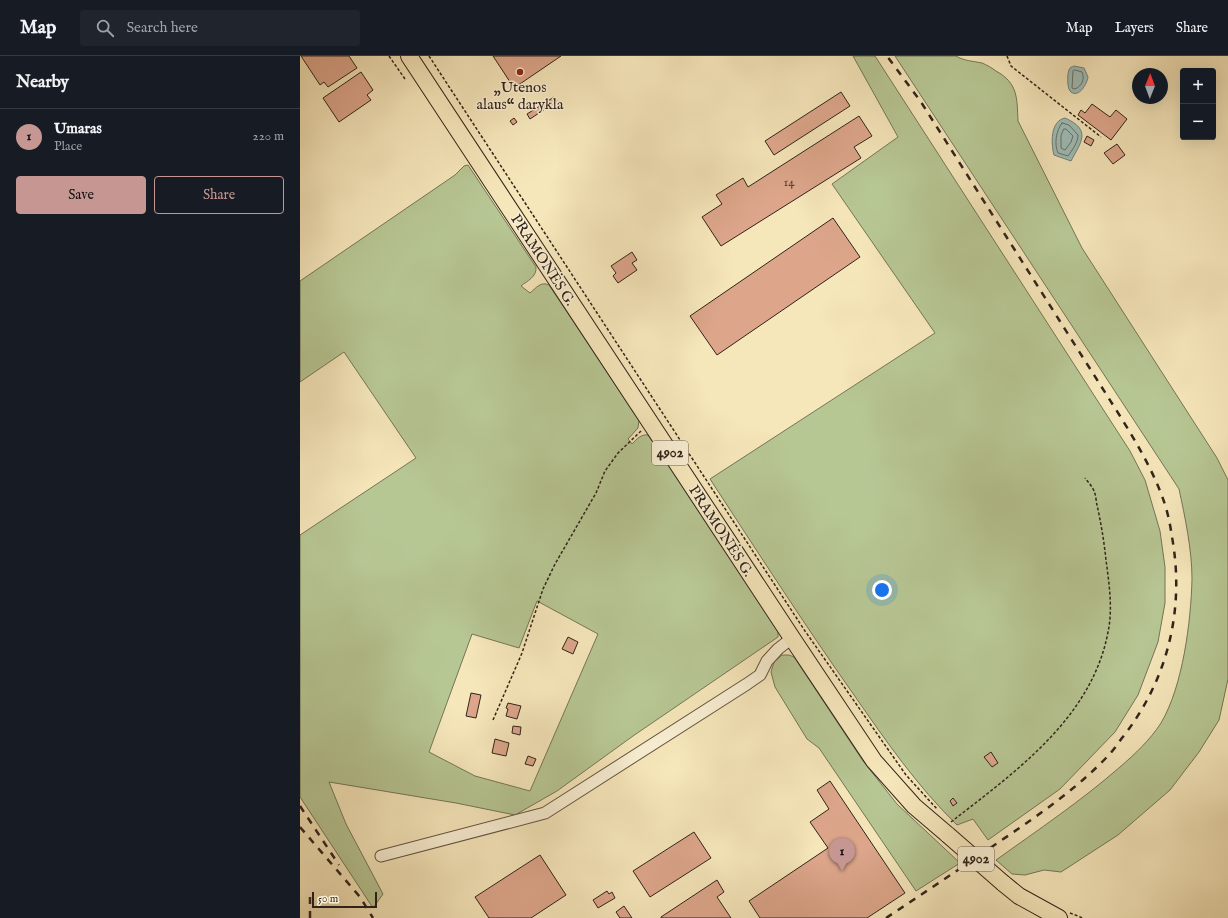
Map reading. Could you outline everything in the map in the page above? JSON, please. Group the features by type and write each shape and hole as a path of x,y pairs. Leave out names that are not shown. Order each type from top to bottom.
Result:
{"highway":[{"name":"PRAMONĖS G.","path":"409,56 874,761 914,806 949,829 1003,884 1019,896 1059,918"}],"street":[{"path":"381,856 545,813 760,675 767,661 778,649 792,638"}],"path":[{"path":"389,56 405,79"},
{"path":"429,56 805,631 906,775 938,810"},
{"path":"1007,56 1011,66 1101,137"},
{"path":"493,720 522,653 543,589 555,564 596,493 604,470 618,453 640,432 652,425"},
{"path":"947,819 949,829 1043,746 1082,698 1093,678 1108,632 1110,615 1108,579 1102,527 1094,491 1085,478"}],"green space":[{"path":"853,56 875,56 1130,451 1145,480 1160,531 1165,567 1165,603 1158,642 1138,695 1115,732 1060,789 988,840 973,819 957,825 942,810 902,763 817,641 710,479 935,333 832,184 898,137"},
{"path":"895,56 956,56 965,60 982,63 1009,81 1015,92 1018,121 1082,248 1217,458 1228,480 1228,679 1219,720 1199,752 1170,790 1118,835 1061,872 1044,870 1025,875 1012,874 996,860 1105,780 1142,746 1161,723 1169,708 1175,691 1188,633 1192,568 1184,511 1179,489"},
{"path":"468,165 536,267 533,276 521,286 530,293 541,284 549,285 639,420 638,428 628,439 632,444 641,436 648,435 778,628 778,637 633,736 557,791 515,815 456,803 329,782 346,824 383,894 373,908 300,797 300,535 416,458 344,352 300,382 300,281 455,175 464,166","holes":["537,601 598,634 530,791 475,776 429,752 472,634 519,648"]},
{"path":"782,655 794,657 863,761 897,804 960,863 916,891 819,748 807,739 775,687 771,672 774,662"}],"water":[{"path":"1074,66 1084,68 1088,77 1080,92 1077,93 1071,92 1068,85 1068,72 1071,67"},
{"path":"1065,118 1079,127 1082,137 1071,161 1054,155 1053,150 1052,139 1054,128 1060,120"}],"building":[{"path":"301,56 349,56 357,68 328,87 324,82 320,85"},
{"name":"„Utenos alaus“ darykla","path":"493,56 561,56 514,88"},
{"path":"361,72 373,90 367,95 371,100 339,122 323,98"},
{"path":"841,92 850,106 774,155 765,141"},
{"path":"554,97 557,101 530,119 527,114"},
{"path":"1092,104 1110,117 1116,110 1127,119 1111,140 1078,115 1081,110 1085,113"},
{"path":"859,116 872,136 854,147 861,158 721,246 702,217 722,204 716,195 743,178 748,187"},
{"path":"514,118 517,122 513,125 510,121"},
{"path":"1087,136 1094,140 1091,146 1084,142"},
{"path":"1117,144 1125,155 1113,164 1104,153"},
{"path":"833,218 860,257 717,355 690,316"},
{"path":"632,252 637,260 632,263 637,270 618,283 613,276 616,273 611,266"},
{"path":"568,637 578,642 573,654 562,649"},
{"path":"471,693 481,695 476,718 466,716"},
{"path":"508,703 521,706 517,719 506,716 508,709 506,708"},
{"path":"513,726 521,727 520,735 512,733"},
{"path":"495,739 509,743 506,756 492,753"},
{"path":"991,752 998,763 992,767 984,757"},
{"path":"528,756 536,759 533,766 525,764"},
{"path":"830,781 905,893 867,918 760,918 749,901 828,848 810,822 829,809 817,790"},
{"path":"953,798 957,803 953,806 950,801"},
{"path":"694,832 711,858 650,897 633,871"},
{"path":"540,855 566,895 531,918 489,918 475,897"},
{"path":"717,880 724,892 717,897 731,918 661,918 661,917"},
{"path":"607,891 609,894 612,892 615,898 598,908 593,900"},
{"path":"624,906 632,918 620,918 616,912"}],"railway":[{"path":"886,918 1041,813 1094,770 1110,753 1138,716 1151,692 1161,668 1169,643 1174,617 1176,591 1175,564 1168,516 1158,485 1143,455 1132,435 921,102 887,56"},
{"path":"300,806 339,865"},
{"path":"300,827 360,897 373,918"},
{"path":"310,896 310,918"}],"place":[{"name":"„Utenos alaus“ darykla","path":"520,72"},
{"name":"Umaras","path":"842,871"}]}
